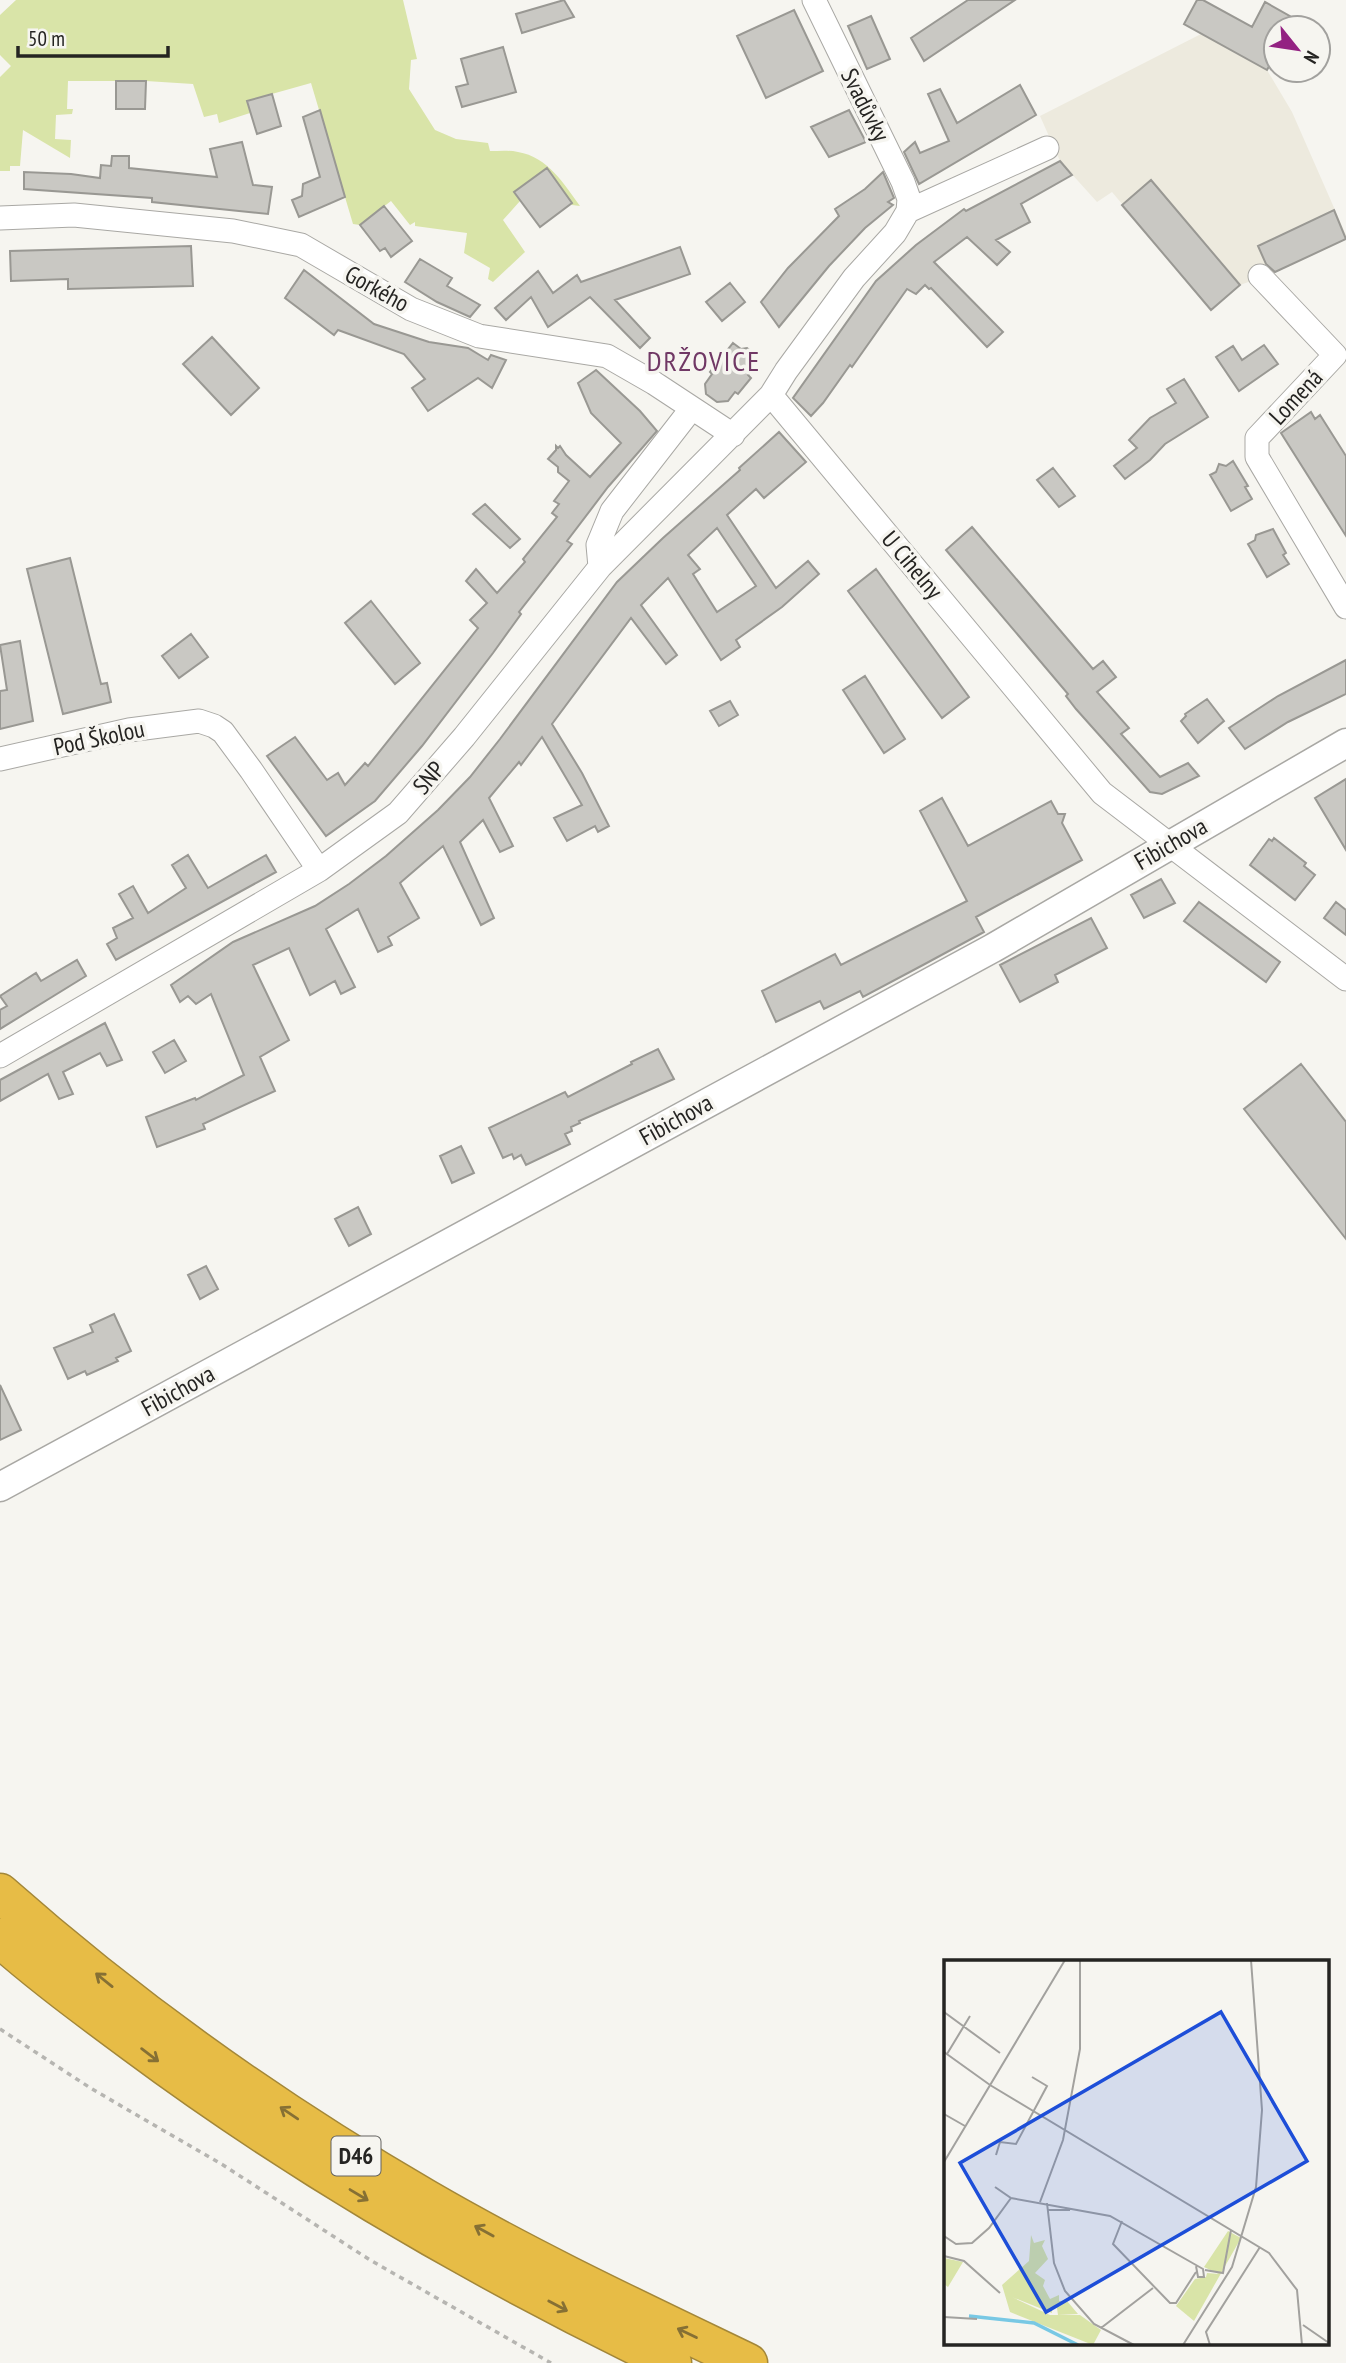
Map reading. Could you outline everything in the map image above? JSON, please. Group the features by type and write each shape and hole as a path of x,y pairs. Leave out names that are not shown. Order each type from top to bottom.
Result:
{"highway":[{"name":"D46","path":"0,1893 115,1988 211,2061 336,2144 426,2199 525,2253 748,2363"},
{"name":"D46","path":"0,1938 192,2087 318,2170 431,2238 672,2363"}],"street":[{"name":"Svadůvky","path":"814,0 904,182 909,200 908,211"},
{"path":"771,395 854,278 895,233 908,211 1047,148"},
{"name":"Gorkého","path":"0,218 74,215 233,231 301,246 411,309 479,336 607,356 733,435"},
{"name":"Lomená","path":"1260,276 1335,355 1257,438 1257,457 1346,607"},
{"name":"SNP","path":"0,1056 319,870 398,813 464,737 600,567 771,395"},
{"name":"U Cihelny","path":"771,395 1102,793 1346,979"},
{"path":"600,567 598,545 612,511 692,408"},
{"name":"Pod Školou","path":"0,759 129,730 199,721 214,726 223,732 319,870"},
{"name":"Fibichova","path":"0,1487 993,948 1346,743"}],"path":[{"path":"0,2029 92,2089 223,2165 370,2260 551,2363"}],"shaded area":[{"path":"1201,34 1262,67 1262,84 1275,84 1292,112 1346,239 1271,274 1240,285 1211,310 1112,192 1097,202 1060,161 1040,116"}],"green space":[{"path":"16,0 403,0 417,59 411,60 409,89 435,130 456,139 488,143 490,151 515,151 538,159 547,165 580,206 572,205 546,170 515,193 520,201 503,220 525,252 493,282 488,279 490,268 464,253 467,233 415,226 415,222 410,225 391,201 360,225 353,224 311,83 247,101 250,113 219,123 217,114 204,117 193,84 68,81 67,109 73,109 72,114 56,115 55,139 71,140 70,158 23,130 20,166 10,166 10,171 0,171 0,77 11,66 0,55 0,15"}],"building":[{"path":"564,0 574,17 522,33 516,14"},
{"path":"968,0 1015,0 924,61 911,38"},
{"path":"1197,0 1203,0 1252,27 1265,2 1286,14 1262,14 1262,67 1184,24"},
{"path":"794,10 823,71 766,98 737,36"},
{"path":"871,16 890,59 867,69 848,26"},
{"path":"503,47 516,92 462,107 456,87 468,84 461,59"},
{"path":"116,81 146,81 145,109 116,109"},
{"path":"1020,85 1036,115 919,184 904,152 915,142 920,153 949,141 928,94 940,89 957,123"},
{"path":"272,94 281,126 257,134 247,101"},
{"path":"320,110 345,197 299,217 292,200 302,196 303,184 320,177 303,117"},
{"path":"849,110 866,142 829,157 811,127"},
{"path":"242,142 253,185 272,187 268,214 152,202 152,198 24,189 24,172 100,178 101,165 111,166 112,156 129,156 129,168 217,177 210,149"},
{"path":"1060,161 1072,175 1021,204 1030,222 996,240 1010,252 997,265 967,237 934,262 1003,332 987,347 931,288 925,285 916,294 907,289 852,367 850,365 811,416 793,398 876,281 916,245 964,209 966,211"},
{"path":"547,168 572,203 540,227 514,192"},
{"path":"883,172 894,198 888,202 893,205 865,228 829,266 779,327 761,302 788,268 839,216 835,209 865,189"},
{"path":"1151,180 1240,285 1211,310 1122,205"},
{"path":"384,206 412,241 391,257 385,248 380,251 360,225"},
{"path":"1334,210 1346,239 1275,272 1266,264 1258,246"},
{"path":"191,246 193,286 68,289 68,279 11,281 10,251"},
{"path":"680,247 690,274 615,300 650,338 640,348 590,297 548,327 531,297 506,320 495,308 538,271 553,293 577,275 581,282"},
{"path":"420,259 452,278 447,286 480,305 470,317 437,302 405,282"},
{"path":"304,270 374,324 429,342 468,348 488,360 491,355 506,360 492,388 478,378 428,411 412,388 425,379 404,354 338,330 334,335 285,298"},
{"path":"730,283 745,302 722,321 706,302"},
{"path":"212,337 259,388 231,415 183,364"},
{"path":"733,343 753,353 753,359 757,363 748,375 751,378 738,394 735,392 728,401 717,402 706,394 705,384 712,374 710,372"},
{"path":"1264,345 1278,364 1239,391 1216,357 1233,346 1242,360"},
{"path":"596,370 640,411 657,431 608,487 567,541 572,544 422,746 375,801 326,836 267,756 295,737 327,780 338,773 345,785 365,763 368,766 478,628 470,620 487,603 466,581 476,569 497,593 525,562 523,559 557,517 552,513 559,504 554,501 569,481 548,459 556,446 560,446 590,477 621,443 591,413 578,383"},
{"path":"1184,379 1208,417 1165,444 1150,460 1125,479 1114,466 1137,448 1129,440 1150,418 1176,403 1167,389"},
{"path":"1311,412 1315,419 1320,415 1346,456 1346,536 1281,433"},
{"path":"779,432 806,462 764,498 756,489 727,515 776,588 808,561 819,574 782,607 736,640 740,647 721,660 668,578 641,605 677,655 666,664 631,618 552,724 582,773 609,826 598,832 595,826 567,841 554,818 582,805 542,737 521,765 519,762 489,798 513,846 500,852 483,820 460,842 494,918 481,925 443,846 400,883 419,918 388,937 392,945 378,952 358,909 326,929 355,987 341,994 335,981 310,995 289,948 253,965 289,1040 260,1057 275,1091 203,1124 205,1129 157,1147 146,1117 195,1098 196,1100 244,1075 211,994 196,1004 188,996 180,1002 171,985 233,942 315,906 349,884 386,856 438,810 470,777 500,739 617,582 740,470 739,468","holes":["717,528 756,586 717,612 693,574 700,569 688,555"]},
{"path":"1233,461 1248,486 1245,487 1252,499 1231,511 1210,475 1216,472 1219,464 1226,466"},
{"path":"1053,468 1075,496 1059,507 1037,480"},
{"path":"485,504 520,539 510,548 473,514"},
{"path":"972,527 1093,669 1103,661 1116,677 1097,692 1129,728 1121,734 1160,777 1188,763 1199,776 1162,794 1150,792 1076,709 1066,696 1068,694 946,550"},
{"path":"1273,529 1289,564 1267,577 1248,544 1255,540 1256,535"},
{"path":"70,558 101,684 107,683 111,702 63,714 27,569"},
{"path":"876,569 969,697 942,718 848,591"},
{"path":"371,601 420,663 395,684 345,623"},
{"path":"191,634 208,657 179,678 162,656"},
{"path":"20,641 33,721 0,729 0,691 7,690 0,645"},
{"path":"1346,660 1346,694 1288,722 1245,749 1229,728 1278,696"},
{"path":"865,676 905,739 884,753 843,690"},
{"path":"1207,699 1224,721 1198,743 1181,721 1185,714"},
{"path":"730,701 738,715 719,726 710,711"},
{"path":"1346,779 1346,850 1315,798"},
{"path":"942,798 968,846 1051,801 1058,814 1065,814 1062,823 1082,860 976,917 984,932 863,997 860,991 824,1009 820,1001 776,1022 762,991 835,954 841,965 967,901 920,811"},
{"path":"1274,838 1306,863 1304,866 1315,875 1295,900 1250,865 1269,839 1272,841"},
{"path":"188,855 208,888 266,855 276,872 116,960 107,944 117,938 113,928 133,918 119,894 133,886 148,913 186,888 172,865"},
{"path":"1161,879 1175,903 1144,918 1131,895"},
{"path":"1199,902 1280,962 1266,982 1184,921"},
{"path":"1336,902 1346,910 1346,935 1324,918"},
{"path":"1091,918 1107,948 1055,975 1058,982 1020,1002 1000,965"},
{"path":"77,960 86,976 0,1029 0,1010 7,1006 0,996 36,973 41,981"},
{"path":"105,1023 122,1060 107,1066 100,1053 63,1072 73,1094 59,1099 48,1074 0,1101 0,1080"},
{"path":"174,1040 186,1061 165,1073 153,1052"},
{"path":"658,1049 674,1079 579,1121 580,1123 571,1127 572,1131 565,1134 570,1144 526,1165 521,1155 514,1159 512,1154 503,1158 489,1128 565,1092 568,1097"},
{"path":"1301,1064 1346,1122 1346,1239 1244,1109"},
{"path":"461,1146 474,1173 452,1183 440,1156"},
{"path":"358,1207 371,1234 349,1246 335,1219"},
{"path":"206,1266 218,1289 200,1299 188,1275"},
{"path":"114,1314 131,1351 116,1358 118,1361 87,1375 85,1371 68,1379 54,1348 93,1332 90,1325"},
{"path":"0,1385 21,1430 0,1440"}],"district":[{"name":"DRŽOVICE","path":"704,361"}]}
